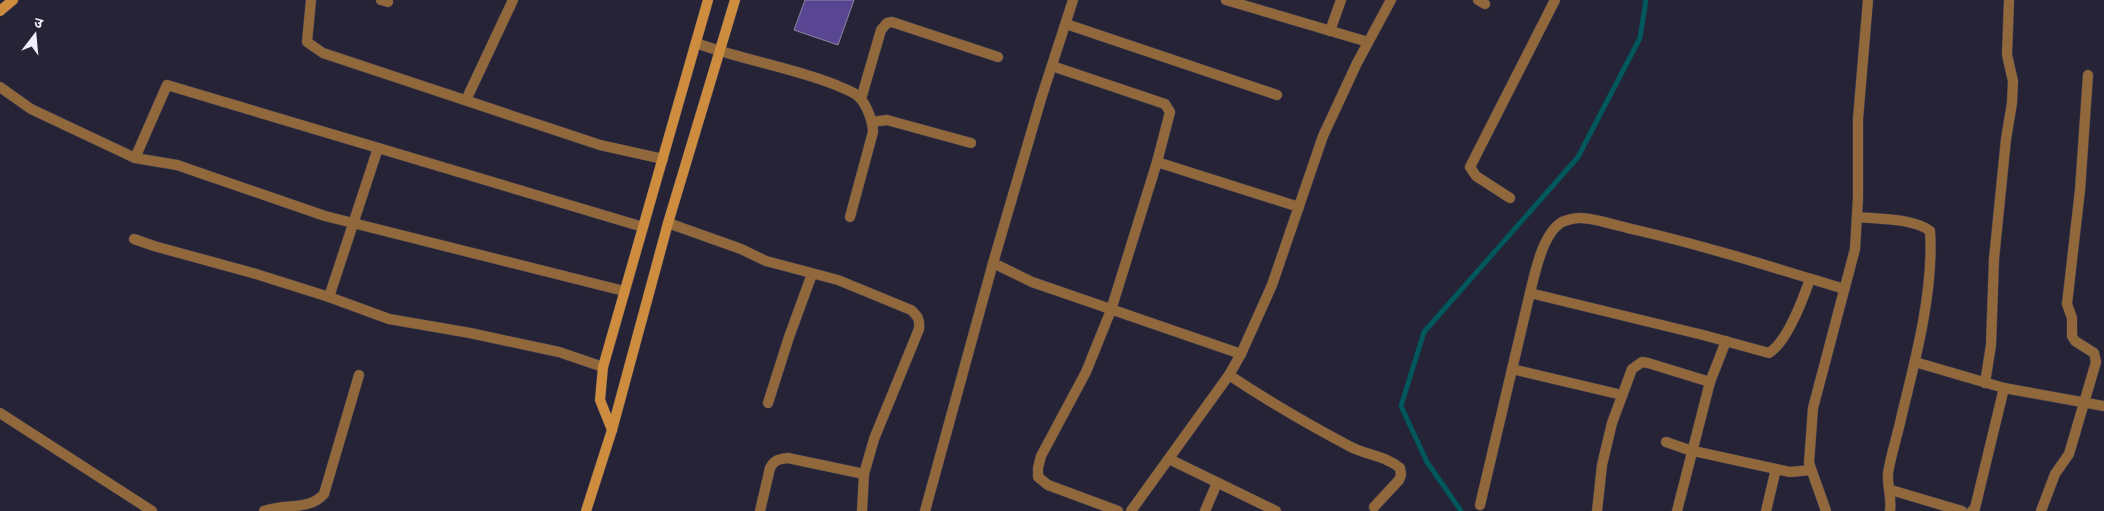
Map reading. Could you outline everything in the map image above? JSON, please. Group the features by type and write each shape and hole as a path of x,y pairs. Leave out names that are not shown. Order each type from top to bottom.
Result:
{"main road":[{"path":"0,10 13,0"},
{"path":"612,430 600,400 603,367 708,0"},
{"path":"586,511 612,430 668,223 735,0"}],"street":[{"path":"311,0 307,42 323,54 600,145 663,159"},
{"path":"466,100 513,0"},
{"path":"925,511 993,263 1066,24 1071,0"},
{"path":"1226,0 1368,42"},
{"path":"1262,10 1265,0"},
{"path":"1330,31 1341,0"},
{"path":"1131,511 1229,375 1241,354 1272,285 1323,136 1368,42 1391,0"},
{"path":"1510,198 1476,176 1470,167 1555,0"},
{"path":"1826,511 1809,463 1813,408 1855,249 1858,120 1868,0"},
{"path":"1985,383 1991,345 1994,259 2006,139 2012,102 2013,81 2008,55 2009,0"},
{"path":"861,99 881,30 887,22 892,22 998,57"},
{"path":"1066,24 1277,95"},
{"path":"696,43 720,52 814,76 853,93 861,99 872,122 873,132 850,217"},
{"path":"1052,66 1165,104 1170,112 1170,118 1157,162 1111,310 1086,372 1041,456 1038,468 1038,477 1048,485 1118,511"},
{"path":"2042,511 2055,474 2067,458 2096,357 2094,353 2074,341 2072,336 2072,318 2067,304 2080,190 2088,75"},
{"path":"135,158 167,85 643,227"},
{"path":"0,87 31,109 135,158 176,165 325,216 624,290"},
{"path":"872,122 887,120 971,143"},
{"path":"329,297 378,148"},
{"path":"1157,162 1299,207"},
{"path":"1857,217 1897,221 1926,227 1930,231 1929,274 1915,362 1888,473 1891,490 1890,511"},
{"path":"1480,505 1535,272 1550,232 1563,221 1580,218 1669,238 1844,289"},
{"path":"668,223 741,249 766,262 838,280 911,310 917,315 919,329 874,439 864,474 862,511"},
{"path":"134,238 154,246 256,274 329,297 388,319 441,327 541,348 603,367"},
{"path":"993,263 1032,282 1241,354"},
{"path":"768,403 812,274"},
{"path":"1530,293 1769,353 1776,349 1797,314 1810,279"},
{"path":"1677,511 1710,382 1726,341"},
{"path":"1597,511 1602,465 1612,423 1632,369 1642,362 1648,362 1710,382"},
{"path":"1915,362 2004,388 2104,406"},
{"path":"1512,369 1622,395"},
{"path":"264,511 306,507 318,503 324,494 359,375"},
{"path":"1229,375 1308,424 1354,448 1392,462 1400,468 1401,475 1399,480 1374,507"},
{"path":"1975,510 2004,388"},
{"path":"0,413 152,511"},
{"path":"1666,442 1693,451 1790,472 1811,470"},
{"path":"760,511 770,468 773,462 779,459 788,458 864,474"},
{"path":"1169,459 1276,511"},
{"path":"1766,511 1776,469"},
{"path":"1205,511 1217,482"},
{"path":"1891,490 1962,511"}],"building":[{"path":"805,0 854,0 838,45 794,30"}],"waterway":[{"path":"1461,511 1427,462 1401,406 1424,332 1578,157 1640,38 1646,0"}]}
